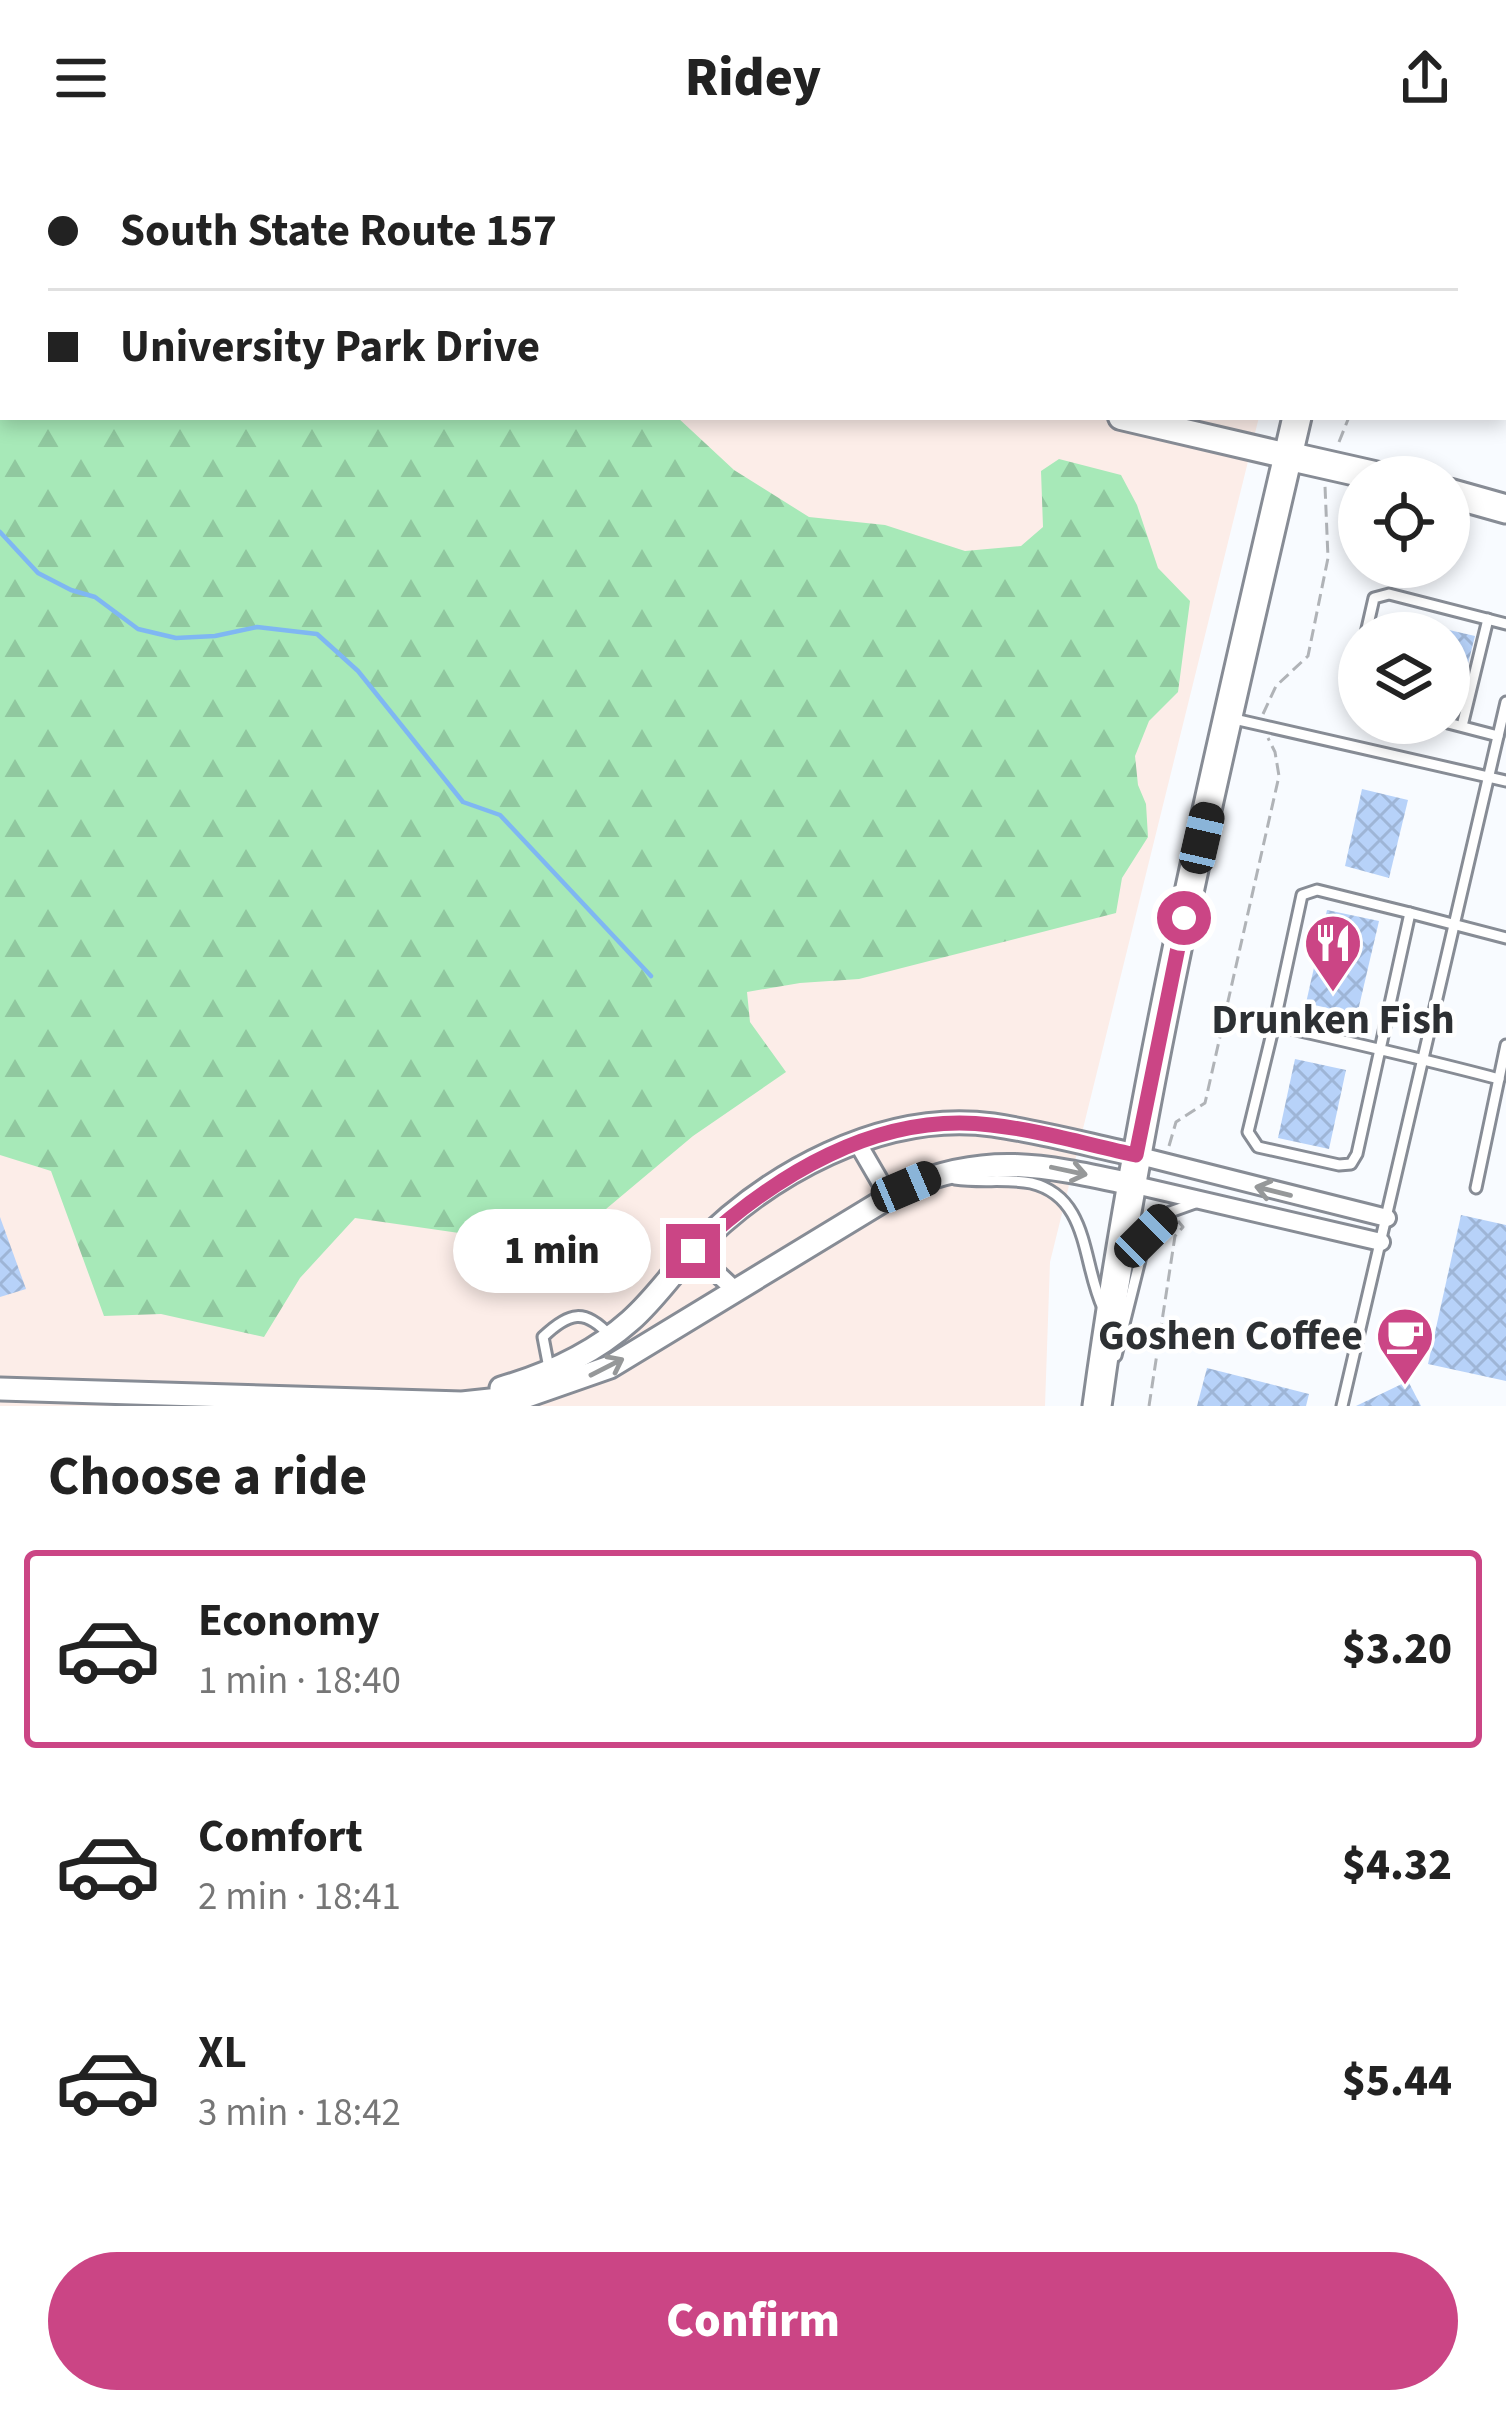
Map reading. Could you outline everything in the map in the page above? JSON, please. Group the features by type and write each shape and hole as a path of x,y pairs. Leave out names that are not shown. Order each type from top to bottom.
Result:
{"main road":[{"path":"1134,420 1338,467"},
{"path":"1097,1406 1130,1184 1296,420"},
{"path":"1470,500 1506,509"}],"street":[{"path":"412,1400 493,1390 550,1371 632,1319 693,1251 758,1196 857,1142 917,1126 991,1125 1166,1161 1387,1218"},
{"path":"857,1142 889,1198"},
{"path":"0,1389 492,1401 555,1388 610,1367 889,1198 932,1176 969,1167 1024,1164 1382,1242"},
{"path":"693,1251 736,1291"}],"lane":[{"path":"1371,612 1374,598 1389,594 1460,612"},
{"path":"1470,614 1506,624"},
{"path":"1470,694 1488,619"},
{"path":"1342,1406 1506,702"},
{"path":"1229,718 1506,781"},
{"path":"1470,728 1501,731"},
{"path":"1410,913 1351,1164 1339,1166 1258,1147 1251,1141 1249,1124 1302,895 1317,890 1410,913 1454,924 1506,938"},
{"path":"1274,1025 1499,1079"},
{"path":"1476,1188 1506,1046"},
{"path":"932,1176 972,1182 1014,1180 1037,1184 1061,1198 1082,1234 1092,1286 1108,1319"},
{"path":"1097,1406 1124,1333 1146,1236 1170,1212 1204,1200"},
{"path":"550,1371 543,1337 569,1318 592,1318 610,1336"}],"path":[{"path":"1166,1161 1177,1122 1204,1103 1279,776 1275,752 1259,724 1268,697 1308,656 1328,558 1325,487 1347,420"},
{"path":"1149,1406 1175,1236 1183,1228 1170,1212"}],"shaded area":[{"path":"0,420 1258,420 1050,1262 1045,1406 0,1406"}],"green space":[{"path":"0,420 680,420 734,470 809,517 885,525 965,551 1021,546 1043,527 1041,471 1059,459 1121,475 1137,505 1158,568 1190,601 1178,692 1149,721 1135,756 1148,837 1122,878 1116,913 859,979 747,992 750,1022 786,1072 693,1136 606,1209 568,1220 532,1213 466,1234 355,1218 300,1278 264,1337 161,1314 104,1316 51,1171 0,1155"}],"building":[{"path":"1362,789 1408,800 1389,878 1345,866"},
{"path":"1327,910 1379,921 1357,1015 1306,1003"},
{"path":"1295,1059 1346,1070 1329,1149 1278,1138"},
{"path":"1461,1215 1506,1225 1506,1381 1428,1364"},
{"path":"0,1217 26,1289 0,1297"},
{"path":"1207,1368 1309,1394 1306,1406 1197,1406"},
{"path":"1408,1381 1421,1406 1356,1406"}],"waterway":[{"path":"0,532 38,573 95,597 138,629 176,638 257,627 317,634 358,671 463,802 500,815 651,976"}],"place":[{"name":"Drunken Fish","path":"1333,994"},
{"name":"Goshen Coffee","path":"1405,1387"}],"route":[{"path":"693,1251 758,1196 791,1175 857,1142 917,1126 991,1125 1136,1155 1184,918"}]}
